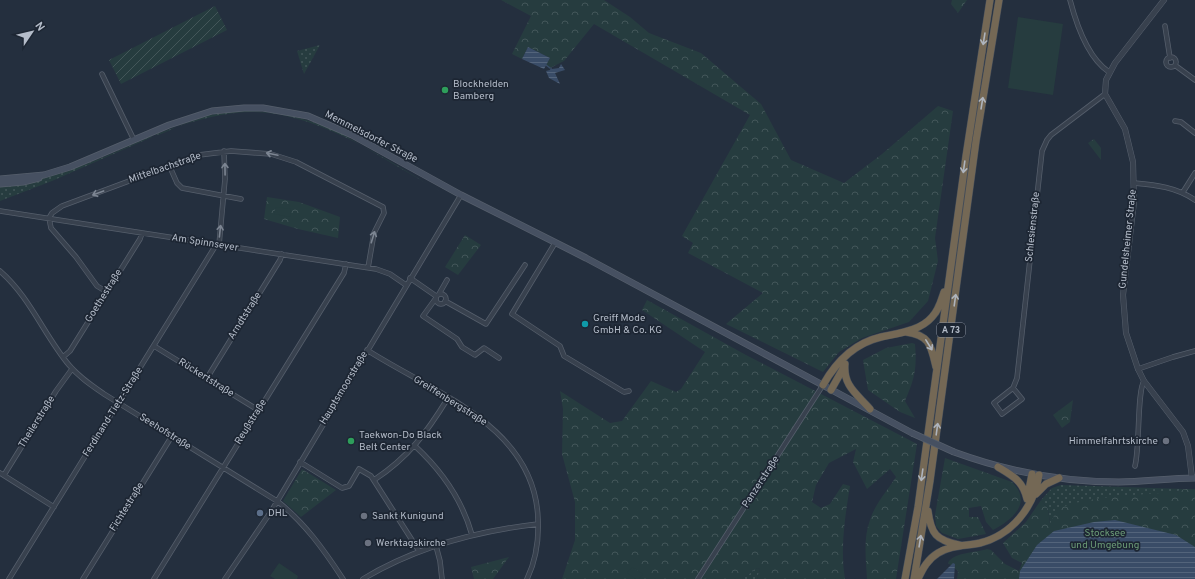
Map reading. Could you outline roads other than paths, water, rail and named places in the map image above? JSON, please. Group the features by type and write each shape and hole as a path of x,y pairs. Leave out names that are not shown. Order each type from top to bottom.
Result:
{"highway":[{"name":"A 73","path":"905,579 937,372 990,0"},
{"name":"A 73","path":"914,579 927,504 975,149 999,0"},
{"path":"823,385 838,364 851,352 874,339 906,332 926,323 932,318 938,310 949,280"},
{"path":"906,332 918,334 927,340 933,352 937,372"},
{"path":"831,390 851,352"},
{"path":"845,364 845,378 848,386 870,409"},
{"path":"998,466 1020,482 1031,497"},
{"path":"1031,497 1032,474"},
{"path":"918,579 927,562 943,551 961,545 989,540 1001,534 1016,522 1027,508 1039,475"},
{"path":"1031,497 1046,484 1059,478"},
{"path":"927,504 929,521 934,533 944,541 961,545"}],"main road":[{"name":"Memmelsdorfer Straße","path":"0,184 24,182 90,160 169,125 212,112 244,108 280,110 308,116 335,126 461,195 649,292 831,390 870,409 912,433 954,452 998,466 1032,474 1081,481 1119,482 1194,478"},
{"name":"Memmelsdorfer Straße","path":"0,179 44,175"}],"street":[{"path":"1070,0 1076,24 1092,53 1109,72"},
{"path":"1105,94 1106,80 1109,72 1164,0"},
{"path":"1165,26 1170,58 1166,64 1171,68 1176,66"},
{"path":"1170,58 1175,59 1176,66 1195,80"},
{"path":"102,74 134,140"},
{"name":"Gundelsheimer Straße","path":"1105,94 1127,134 1132,154 1134,183 1133,211 1122,308 1126,333 1138,369 1144,381 1179,425 1186,440 1194,478"},
{"name":"Schlesienstraße","path":"1013,388 1019,368 1042,152 1051,135 1105,94"},
{"path":"1175,121 1181,122 1195,133"},
{"path":"218,245 224,196 224,151"},
{"name":"Mittelbachstraße","path":"49,218 62,206 199,155 224,151 260,152 283,157 310,167 380,205 384,209 384,214 374,233 368,268"},
{"path":"170,165 177,183 182,188 241,199"},
{"path":"1183,192 1195,173"},
{"path":"1134,183 1169,188 1183,192 1195,200"},
{"name":"Hauptsmoorstraße","path":"225,579 277,501 461,195"},
{"name":"Am Spinnseyer","path":"0,211 368,268 385,272 406,285"},
{"path":"49,218 51,228 67,246 97,286 106,292"},
{"name":"Goethestraße","path":"63,357 70,351 140,239 142,233"},
{"path":"555,243 512,314 560,346 564,356 624,392 630,392"},
{"name":"Ferdinand-Tietz-Straße","path":"9,579 218,245"},
{"name":"Arndtstraße","path":"207,378 280,260 282,254"},
{"name":"Reußstraße","path":"154,579 344,273 346,264"},
{"path":"410,278 437,296 445,297 445,301 486,324 525,265"},
{"name":"Seehofstraße","path":"0,271 22,294 72,369 89,384 277,501 298,519 311,533 343,579"},
{"path":"447,280 423,316 458,339 462,347 475,355 484,348 498,358"},
{"path":"437,296 437,302 440,304 445,301"},
{"name":"Rückertstraße","path":"154,346 258,410"},
{"name":"Greiffenbergstraße","path":"367,350 448,398 492,427 512,447 522,464 536,497 538,524 536,552 528,579"},
{"path":"1138,369 1195,351"},
{"name":"Theilerstraße","path":"2,474 72,369"},
{"path":"1135,466 1140,430 1140,388 1144,381"},
{"name":"Panzerstraße","path":"698,579 823,385"},
{"path":"1013,388 1022,399 1002,414 994,403 1013,388"},
{"path":"374,480 403,458 415,446 429,428 448,398"},
{"name":"Fichtestraße","path":"83,579 172,436"},
{"path":"415,446 443,475 455,494 467,519 472,535"},
{"path":"300,462 342,488 348,486 359,469 374,480 420,551"},
{"path":"2,474 54,507"},
{"path":"363,579 396,560 420,551 472,535 538,524"},
{"path":"436,546 440,561 442,579"}],"water":[{"path":"528,47 550,58 544,69 522,59"},
{"path":"561,64 565,70 555,73 560,84 549,78 546,71 550,70 551,67 552,69 559,68"},
{"name":"Stocksee und Umgebung","path":"1115,520 1176,535 1195,547 1195,579 1019,579 1020,571 1037,545 1054,531 1094,522"},
{"path":"953,563 955,564 954,579 937,579"}],"waterway":[{"path":"546,65 550,68"}],"place":[{"name":"Blockhelden Bamberg","path":"445,90"},
{"name":"Greiff Mode GmbH & Co. KG","path":"585,324"},
{"name":"Taekwon-Do Black Belt Center","path":"351,441"},
{"name":"Himmelfahrtskirche","path":"1166,441"},
{"name":"DHL","path":"260,513"},
{"name":"Sankt Kunigund","path":"364,516"},
{"name":"Werktagskirche","path":"368,543"}]}
